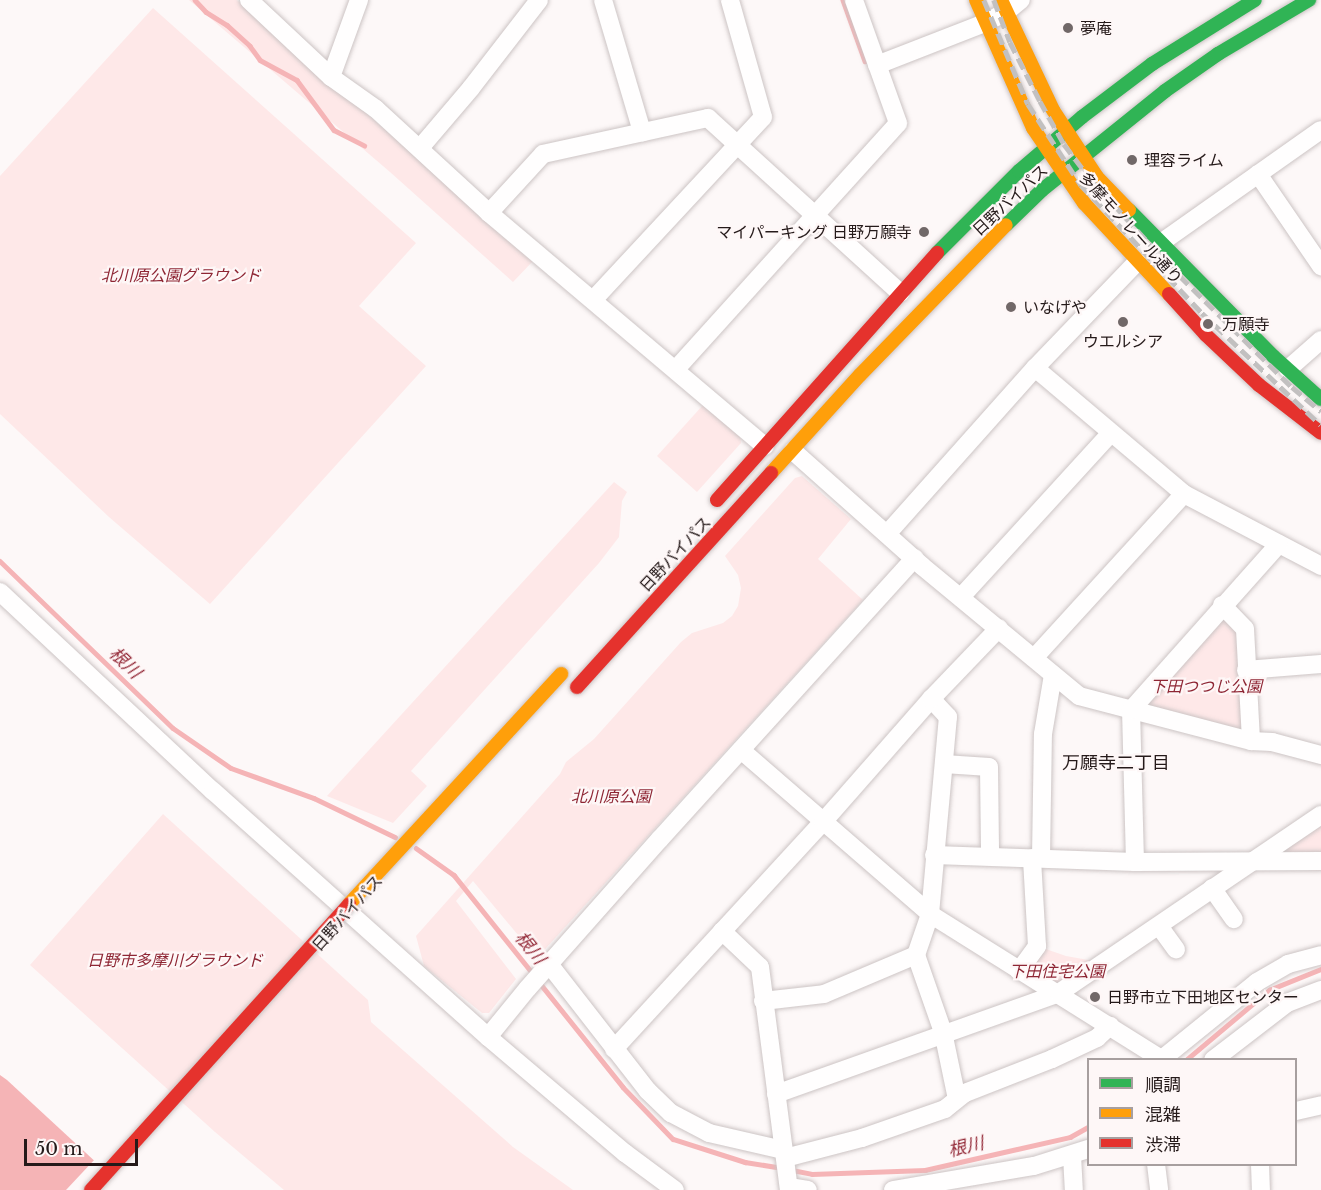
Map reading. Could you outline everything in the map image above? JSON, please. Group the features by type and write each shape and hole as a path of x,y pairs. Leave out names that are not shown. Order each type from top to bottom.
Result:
{"main road":[{"name":"多摩モノレール通り","path":"976,0 1045,148 1061,174 1084,203 1213,342 1260,385 1321,433"},
{"name":"日野バイパス","path":"710,507 900,293 982,206 1045,148 1152,64 1255,0"},
{"name":"日野バイパス","path":"573,691 860,375 975,255 1061,174 1165,91 1218,54 1309,0"},
{"name":"多摩モノレール通り","path":"1004,6 1046,97 1097,177 1288,369 1321,399"},
{"name":"日野バイパス","path":"91,1190 257,1004 573,661"},
{"name":"日野バイパス","path":"351,933 367,916"}],"street":[{"path":"249,0 331,77 376,109 489,213 594,299 765,446"},
{"path":"331,77 359,0"},
{"path":"420,148 471,88 538,0"},
{"path":"603,0 642,132"},
{"path":"594,299 763,117 730,0"},
{"path":"676,369 898,123 854,0"},
{"path":"878,65 985,23 1004,6 1021,0"},
{"path":"1316,0 1321,12"},
{"path":"489,213 543,154 708,118 900,293"},
{"path":"1162,242 1321,130"},
{"path":"1258,174 1321,266"},
{"path":"887,534 1035,368 1137,262"},
{"path":"1288,369 1321,340"},
{"path":"1035,368 1184,494 1321,566"},
{"path":"961,597 1111,433"},
{"path":"793,451 1078,696 1251,741 1272,742 1321,755"},
{"path":"1034,658 1184,494"},
{"path":"1135,862 1131,710 1222,605 1279,544"},
{"path":"488,1037 546,967 915,558"},
{"path":"0,592 213,791 488,1037 625,1153 675,1190"},
{"path":"1222,605 1245,629 1251,741"},
{"path":"614,1049 823,822 931,699 999,628"},
{"path":"1246,670 1321,664"},
{"path":"1019,971 1036,946 1037,858 1043,734 1053,675"},
{"path":"931,699 948,717 930,914 916,955 943,1032 957,1099"},
{"path":"741,750 930,914 1160,1058"},
{"path":"944,764 989,767 990,855"},
{"path":"776,1094 943,1032 1059,993 1321,814"},
{"path":"934,855 990,855 1135,862 1321,861"},
{"path":"1212,888 1234,919"},
{"path":"1159,926 1176,949"},
{"path":"722,931 760,967 789,1187 808,1190"},
{"path":"763,1001 824,994 916,955"},
{"path":"1163,1058 1257,982 1288,964 1321,955"},
{"path":"546,967 662,1105 681,1120 710,1133 785,1156 862,1137 945,1109 957,1099 1097,1038 1110,1026"},
{"path":"1214,1058 1287,1003 1321,990"},
{"path":"1297,1111 1321,1105"},
{"path":"903,1189 988,1182 1080,1152 1074,1190"},
{"path":"1156,1166 1159,1190"},
{"path":"1260,1166 1261,1190"}],"green space":[{"path":"189,0 237,0 534,260 513,282 390,172"},
{"name":"北川原公園グラウンド","path":"153,8 416,243 359,306 426,366 210,604 109,517 0,414 0,176"},
{"path":"703,405 740,435 741,443 697,492 657,456"},
{"name":"北川原公園","path":"802,476 851,519 818,559 863,600 537,958 473,881 456,901 516,979 489,1013 482,1013 424,966 416,936 560,774 566,762 594,739 681,642 692,633 723,623 732,616 738,606 741,588 738,575 725,556 795,478"},
{"path":"614,482 627,492 622,501 619,537 599,563 411,771 427,786 393,823 327,796"},
{"name":"下田つつじ公園","path":"1222,605 1245,629 1251,741 1131,710"},
{"name":"日野市多摩川グラウンド","path":"163,814 368,1000 371,1022 513,1147 573,1190 284,1190 215,1132 30,965"},
{"path":"1321,824 1321,852 1287,852 1285,848"},
{"name":"下田住宅公園","path":"1037,946 1066,956 1094,961 1059,993 1019,971"}],"shaded area":[{"path":"0,1075 7,1080 126,1190 0,1190"}],"pier":[{"path":"96,1158 129,1188 129,1190 66,1190"}],"waterway":[{"path":"195,0 206,12 227,25 250,46 260,60 297,80 334,130 364,145"},
{"path":"843,0 865,61"},
{"name":"根川","path":"0,561 173,728 231,768 314,798 395,837"},
{"name":"根川","path":"416,848 454,875 534,975"},
{"name":"根川","path":"1188,1058 1269,990 1321,969"},
{"name":"根川","path":"539,982 623,1087 673,1139 745,1162 781,1168"},
{"name":"根川","path":"792,1170 812,1174 925,1170 1070,1137 1087,1128"}],"railway":[{"path":"984,0 1028,104 1081,185 1202,313 1321,425"},
{"path":"994,0 1010,42 1040,101 1064,144 1089,177 1167,263 1292,387 1321,411"}],"traffic: fast":[{"path":"937,253 1019,171 1082,117 1152,64 1255,0"},
{"path":"1006,225 1042,190 1165,91 1218,54 1309,0"},
{"path":"1129,210 1274,357 1321,399"}],"traffic: slow":[{"path":"976,0 1033,128 1084,203 1169,294"},
{"path":"1001,0 1053,110 1097,177 1129,210"},
{"path":"771,473 860,375 1006,225"},
{"path":"349,904 561,674"}],"traffic: jam":[{"path":"717,500 937,253"},
{"path":"1169,294 1206,335 1259,385 1321,433"},
{"path":"577,687 771,473"},
{"path":"91,1190 349,904"}],"place":[{"name":"夢庵","path":"1068,28"},
{"name":"理容ライム","path":"1132,160"},
{"name":"マイパーキング 日野万願寺","path":"924,232"},
{"name":"いなげや","path":"1011,307"},
{"name":"ウエルシア","path":"1123,322"},
{"name":"万願寺","path":"1208,324"},
{"name":"日野市立下田地区センター","path":"1095,997"}],"district":[{"name":"万願寺二丁目","path":"1116,763"}]}
